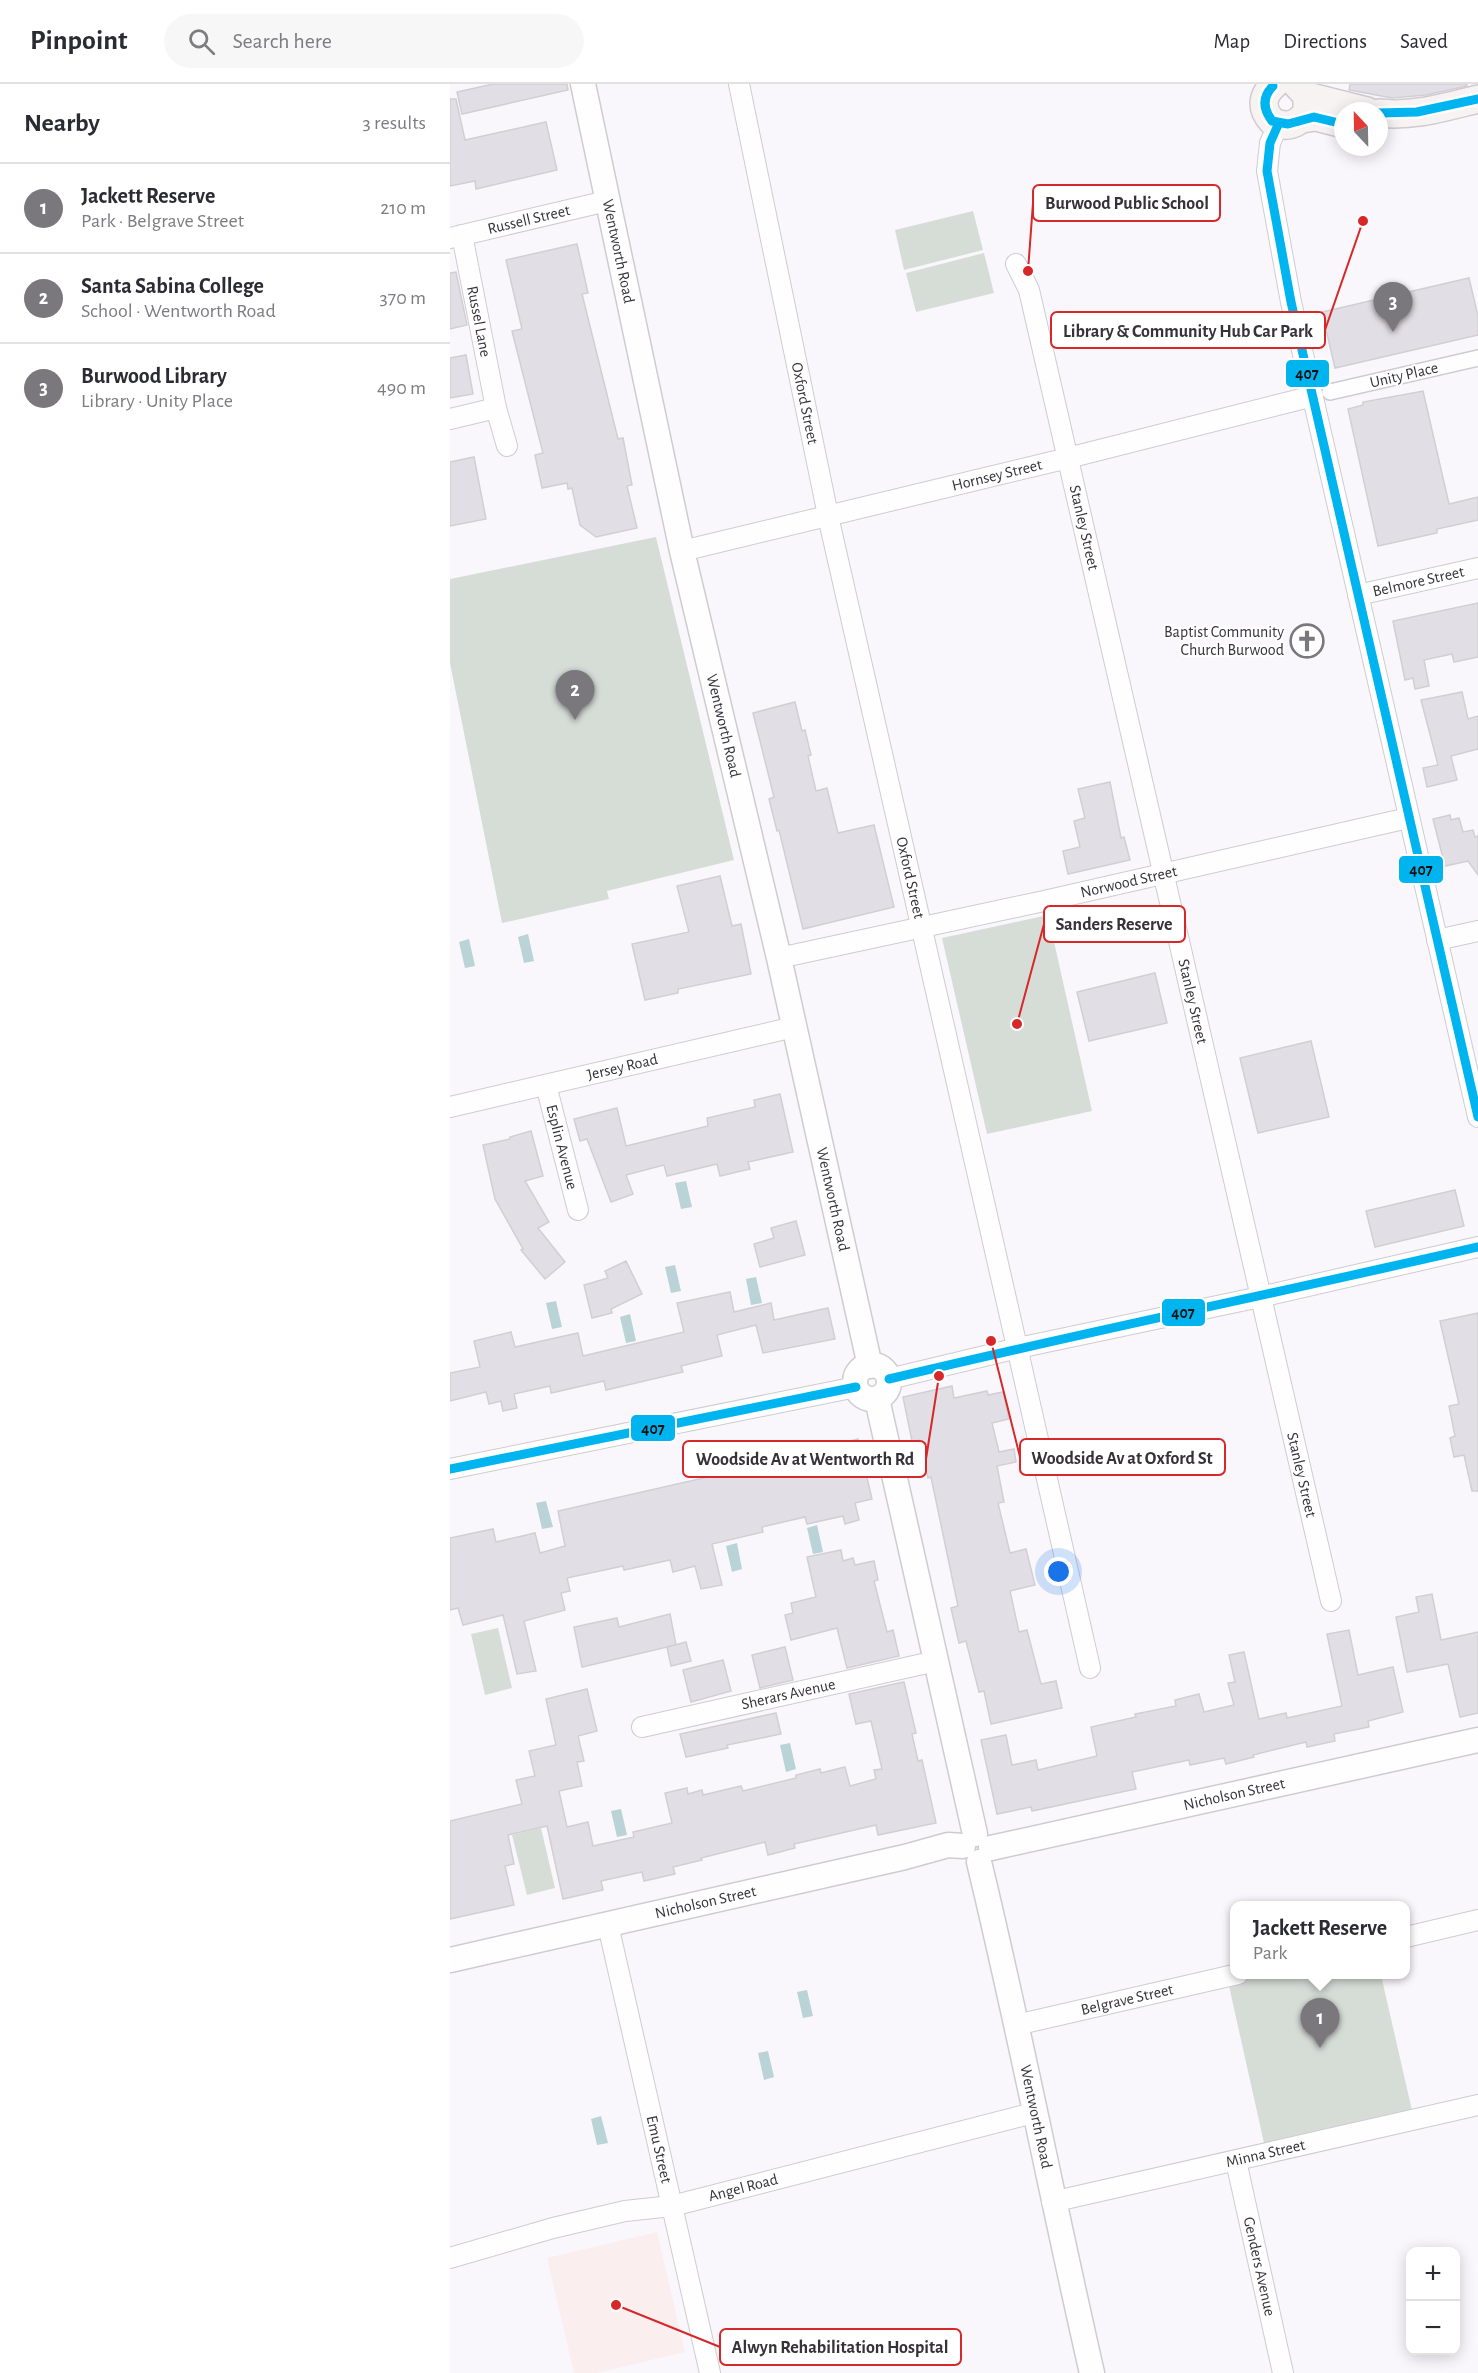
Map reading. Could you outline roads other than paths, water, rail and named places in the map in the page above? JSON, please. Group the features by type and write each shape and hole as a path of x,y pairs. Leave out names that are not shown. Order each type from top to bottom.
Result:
{"main road":[{"path":"1270,86 1265,95 1264,109 1272,121 1296,106 1334,109"},
{"path":"1388,114 1419,113 1478,99"},
{"path":"1296,106 1316,117 1334,122"},
{"path":"1388,132 1423,130 1478,117"}],"street":[{"name":"Wentworth Road","path":"583,84 682,551 879,1381 936,1661 1016,2025 1052,2202 1092,2373"},
{"name":"Oxford Street","path":"739,84 828,515 1090,1668"},
{"path":"1296,106 1270,143 1267,171 1291,302 1321,394 1358,596 1478,1117"},
{"name":"Russell Street","path":"456,237 608,201"},
{"name":"Russel Lane","path":"456,237 507,446"},
{"name":"Stanley Street","path":"1016,264 1029,290 1331,1601"},
{"name":"Unity Place","path":"1321,394 1478,357"},
{"name":"Hornsey Street","path":"682,551 1321,394"},
{"path":"450,419 496,408"},
{"name":"Belmore Street","path":"1358,596 1478,568"},
{"name":"Norwood Street","path":"779,958 1408,818"},
{"path":"1437,940 1478,931"},
{"name":"Jersey Road","path":"450,1107 794,1026"},
{"name":"Esplin Avenue","path":"546,1085 578,1210"},
{"path":"450,1469 856,1387 866,1398 879,1381 1018,1348 1260,1297 1478,1247"},
{"name":"Sherars Avenue","path":"642,1727 936,1661"},
{"name":"Nicholson Street","path":"450,1960 893,1860 948,1845 977,1848 1478,1740"},
{"path":"1410,1936 1478,1920"},
{"name":"Emu Street","path":"608,1925 710,2373"},
{"name":"Belgrave Street","path":"1016,2025 1230,1976"},
{"name":"Minna Street","path":"1052,2202 1478,2105"},
{"name":"Angel Road","path":"450,2258 553,2228 625,2211 672,2206 1033,2113"},
{"name":"Genders Avenue","path":"1236,2161 1283,2373"}],"water":[{"path":"528,934 534,961 524,963 518,937"},
{"path":"469,939 475,966 465,968 459,942"},
{"path":"686,1181 692,1207 681,1209 675,1183"},
{"path":"675,1265 681,1291 671,1293 665,1267"},
{"path":"756,1277 762,1303 751,1305 746,1279"},
{"path":"556,1301 562,1327 552,1329 546,1303"},
{"path":"630,1314 636,1341 626,1343 620,1317"},
{"path":"546,1501 553,1527 542,1529 536,1503"},
{"path":"817,1525 823,1552 813,1554 807,1528"},
{"path":"737,1543 742,1569 732,1572 726,1546"},
{"path":"790,1743 796,1769 786,1772 780,1745"},
{"path":"621,1809 627,1835 617,1837 611,1811"},
{"path":"807,1990 813,2016 803,2018 797,1992"},
{"path":"768,2051 774,2077 764,2080 758,2053"},
{"path":"601,2116 608,2143 597,2145 591,2119"}],"place":[{"name":"Library & Community Hub Car Park","path":"1363,221"},
{"name":"Burwood Public School","path":"1028,271"},
{"name":"Burwood Library","path":"1393,332"},
{"name":"Baptist Community Church Burwood","path":"1307,641"},
{"name":"Santa Sabina College","path":"575,720"},
{"name":"Sanders Reserve","path":"1017,1024"},
{"name":"Woodside Av at Oxford St","path":"991,1341"},
{"name":"Woodside Av at Wentworth Rd","path":"939,1376"},
{"name":"Jackett Reserve","path":"1320,2048"},
{"name":"Alwyn Rehabilitation Hospital","path":"616,2305"}]}
